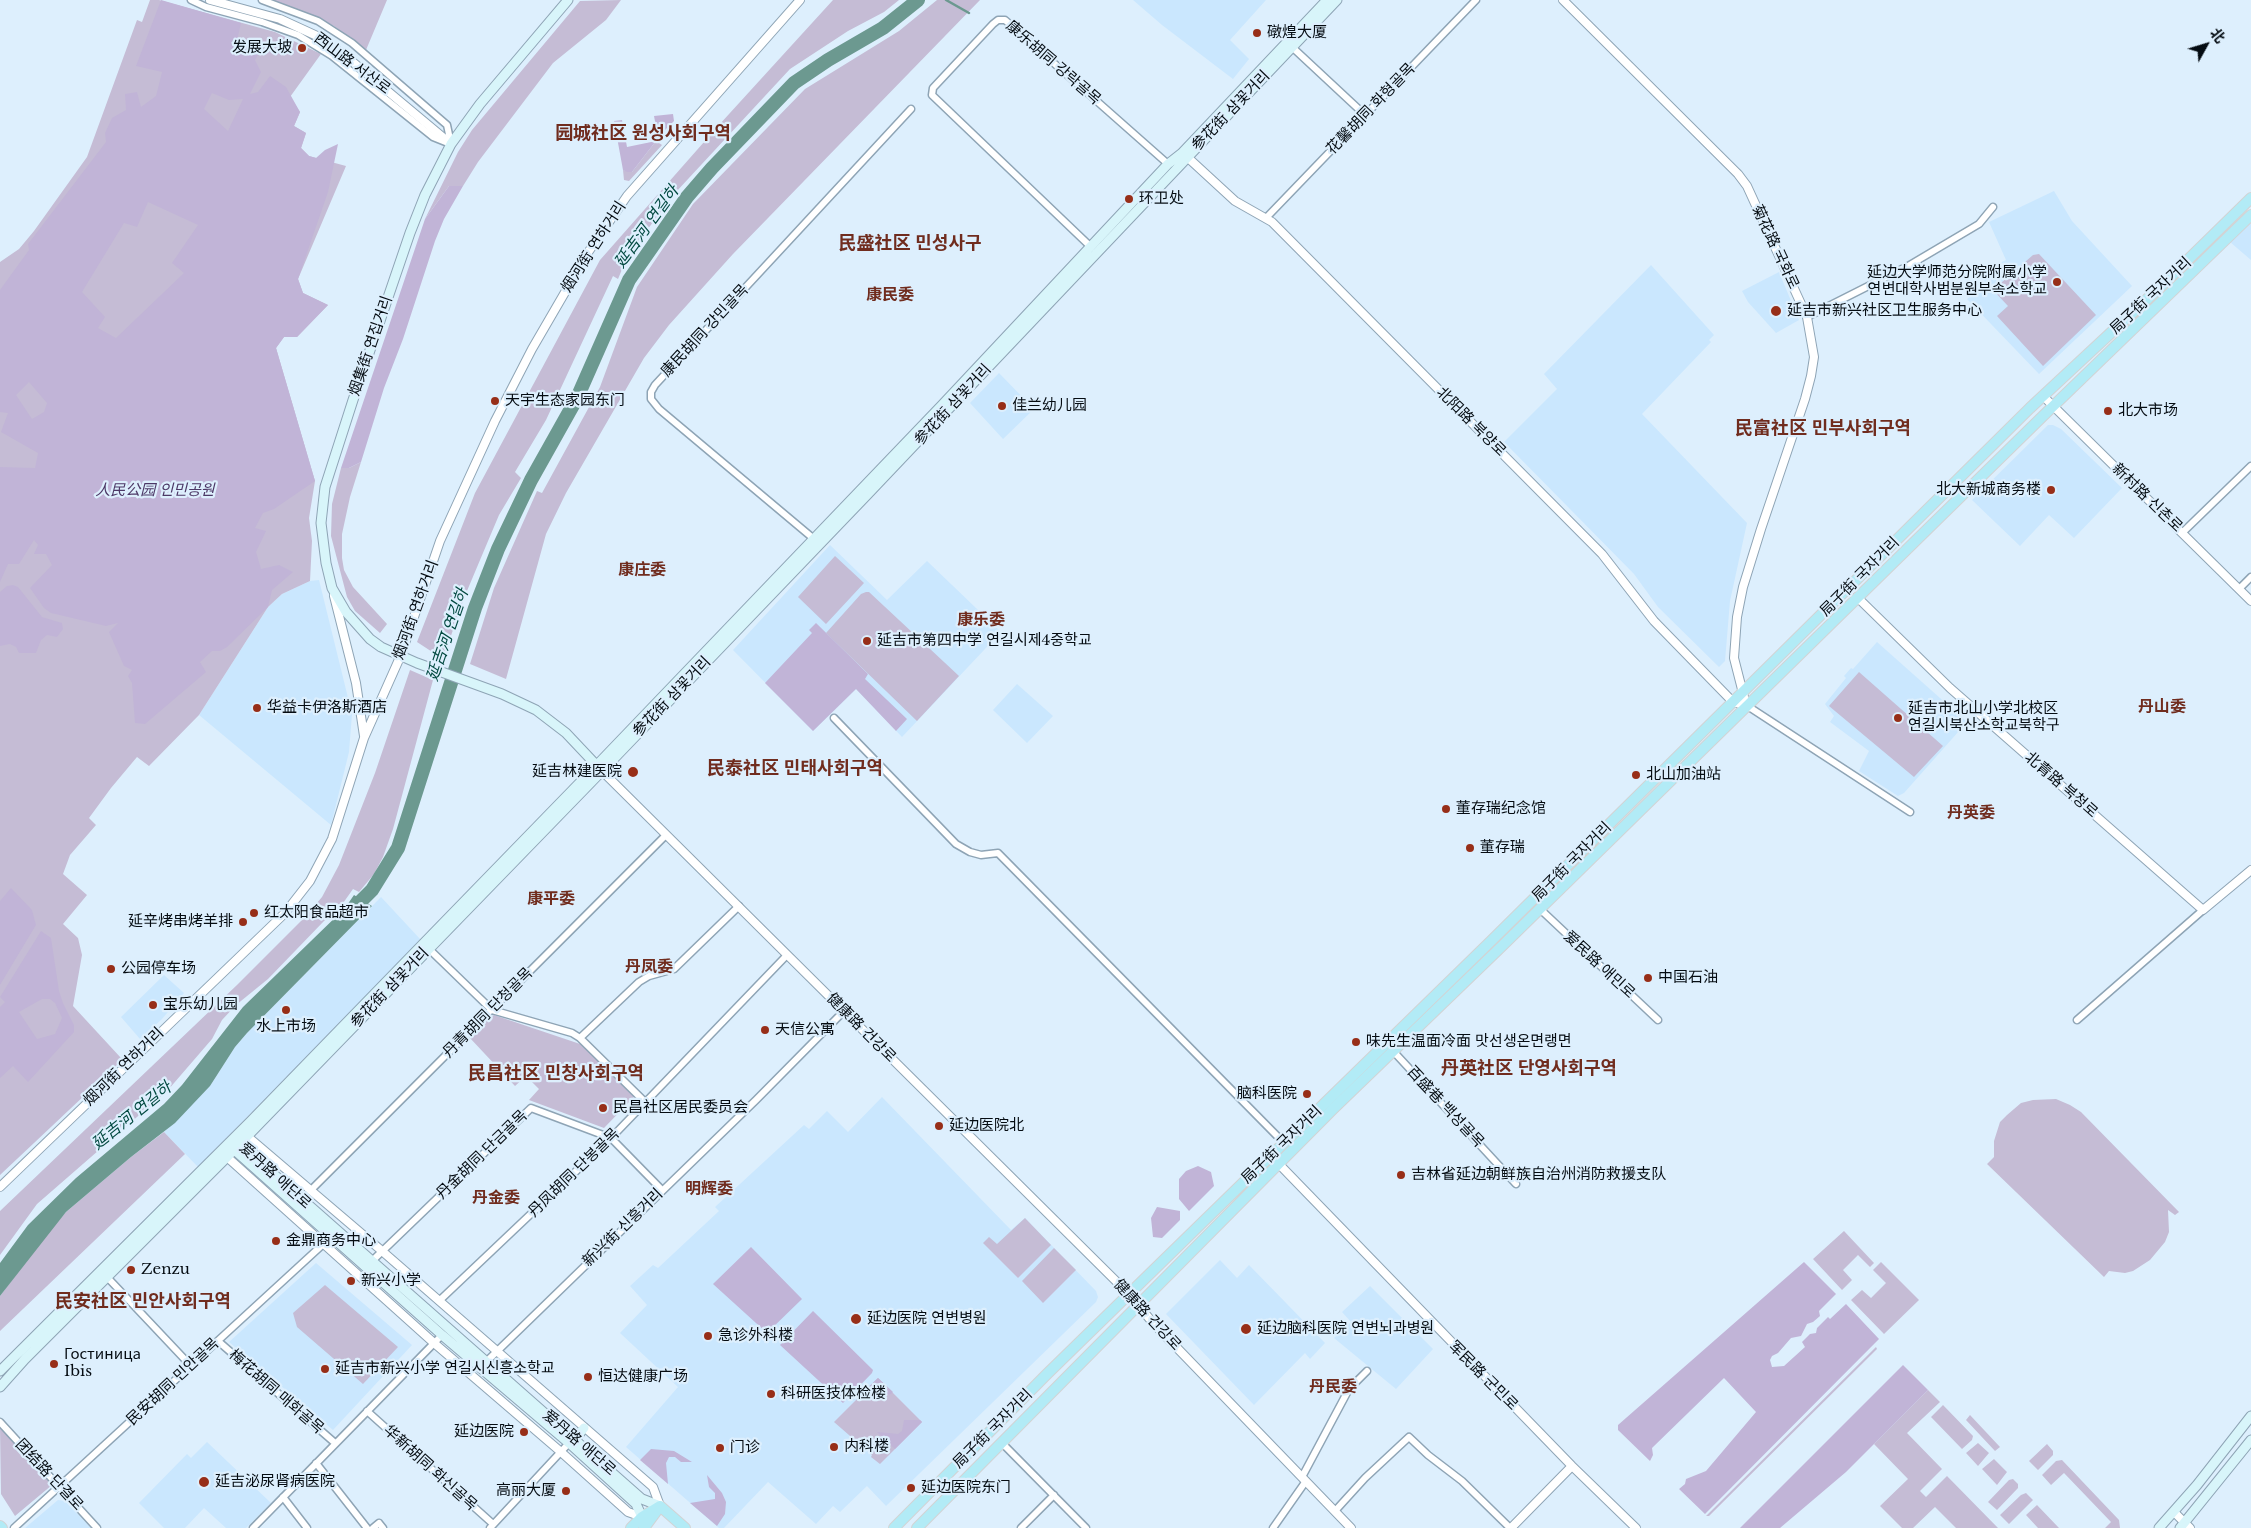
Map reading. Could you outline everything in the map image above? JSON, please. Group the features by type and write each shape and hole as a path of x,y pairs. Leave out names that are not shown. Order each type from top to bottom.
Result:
{"main road":[{"name":"烟集街 연집거리","path":"332,588 326,563 321,523 325,487 410,233 425,195 451,144 495,86 568,0"},
{"name":"参花街 삼꽃거리","path":"0,1371 233,1144 868,494 1328,0"},
{"name":"参花街 삼꽃거리","path":"0,1387 25,1359 227,1158 233,1144 247,1136 429,949 1168,164 1185,155 1337,0"},
{"name":"局子街 국자거리","path":"894,1528 1129,1294 2043,396 2189,260 2251,198"},
{"name":"局子街 국자거리","path":"916,1528 1140,1305 1279,1163 1746,705 2251,215"},
{"name":"健康路 건강로","path":"332,588 346,612 361,630 381,647 417,663 502,694 536,710 558,726 600,768"},
{"name":"爱丹路 애단로","path":"233,1144 442,1335 642,1499 660,1506 685,1528"},
{"name":"爱丹路 애단로","path":"233,1144 486,1362 572,1441 636,1504 648,1524"},
{"path":"2159,1528 2251,1416"},
{"path":"572,1441 584,1428"},
{"path":"2185,1526 2251,1440"},
{"path":"631,1528 648,1524 660,1506"}],"street":[{"path":"191,0 197,4 262,22 298,35 332,56 432,137 451,144"},
{"name":"西山路 서산로","path":"210,0 280,19 317,36 348,58 451,144"},
{"path":"262,0 318,21 352,43 447,125 451,144"},
{"name":"烟河街 연하거리","path":"0,1187 285,913 316,871 332,839 364,738 401,655 440,542 469,475 532,349 589,251 627,196 800,0"},
{"name":"花馨胡同 화형골목","path":"1266,218 1476,0"},
{"name":"菊花路 국화로","path":"1567,1 1738,174 1747,186 1807,318 1814,357 1811,376 1743,587 1737,617 1734,658 1746,705"},
{"name":"康乐胡同 강락골목","path":"1091,246 932,95 933,88 993,24 998,20 1005,20 1168,164"},
{"path":"1292,47 1365,115"},
{"name":"康民胡同 강민골목","path":"814,539 659,409 651,399 651,392 911,109"},
{"name":"北阳路 북양로","path":"1185,155 1235,202 1266,218 1602,554 1654,621 1733,702"},
{"path":"1807,318 1908,266 1979,224 1993,207"},
{"name":"新村路 신촌로","path":"2043,396 2251,601"},
{"path":"2182,532 2251,466"},
{"path":"2239,589 2251,577"},
{"name":"烟集街 연집거리","path":"332,588 358,692 364,738"},
{"name":"北青路 북청로","path":"1857,597 1950,688 2203,910"},
{"path":"1733,702 1746,705 1910,812"},
{"path":"834,718 956,844 970,852 981,855 998,853 1284,1143"},
{"name":"健康路 건강로","path":"600,768 1140,1305 1153,1323 1351,1528"},
{"name":"丹青胡同 단청골목","path":"310,1191 666,835"},
{"path":"2077,1020 2251,870"},
{"path":"580,1038 639,982 649,976 674,969 739,906"},
{"name":"爱民路 애민로","path":"1540,909 1658,1020"},
{"path":"429,949 492,1010 572,1033 580,1038 646,1103"},
{"name":"丹凤胡同 단봉골목","path":"439,1301 611,1138 787,954"},
{"name":"新兴街 신흥거리","path":"486,1362 495,1351 756,1100 844,1010"},
{"name":"百盛巷 백성골목","path":"1394,1052 1516,1184"},
{"name":"丹金胡同 단금골목","path":"371,1262 531,1108 611,1138"},
{"name":"爱丹路 애단로","path":"247,1136 653,1487 660,1506"},
{"path":"611,1138 662,1190"},
{"name":"军民路 군민로","path":"1271,1156 1572,1466 1636,1528"},
{"name":"爱丹路 애단로","path":"227,1158 434,1343 628,1512 648,1524"},
{"name":"民安胡同 민안골목","path":"14,1528 332,1236"},
{"path":"107,1277 191,1366"},
{"path":"253,1528 442,1335"},
{"name":"梅花胡同 매화골목","path":"218,1342 335,1443"},
{"path":"1273,1528 1304,1479 1349,1389 1366,1371"},
{"name":"华新胡同 화신골목","path":"367,1411 492,1526"},
{"name":"团结路 단결로","path":"0,1422 97,1528"},
{"path":"1335,1511 1359,1484 1409,1437 1428,1455 1458,1476 1510,1528 1572,1466"},
{"path":"492,1526 572,1441"},
{"path":"1002,1443 1086,1528"},
{"path":"316,1463 367,1528"},
{"path":"1021,1528 1054,1495"},
{"path":"283,1497 307,1528"},
{"path":"2174,1512 2185,1526"},
{"path":"373,1528 379,1523 383,1528"}],"shaded area":[{"path":"1133,0 1266,0 1230,40 1249,59 1233,79 1162,25"},
{"name":"延边大学师范分院附属小学 연변대학사범분원부속소학교","path":"2054,191 2072,221 2132,286 2039,374 1967,299 1986,284 1980,272 2006,260 1989,222"},
{"path":"2251,221 2251,260 2230,242"},
{"path":"1651,265 1714,335 1709,340 1711,342 1642,414 1747,523 1730,601 1725,661 1719,667 1658,607 1634,574 1504,442 1557,389 1544,374"},
{"name":"延吉市新兴社区卫生服务中心","path":"1779,272 1799,320 1776,333 1748,302 1742,291"},
{"name":"佳兰幼儿园","path":"999,373 1034,409 1003,439 970,403"},
{"path":"2048,425 2061,429 2122,488 2074,538 2049,515 2020,546 1972,500"},
{"name":"延吉市第四中学 연길시제4중학교","path":"830,545 887,600 927,561 1001,632 902,737 856,689 813,731 733,650"},
{"path":"319,580 352,714 349,752 331,825 199,715 268,607 282,594 310,581"},
{"name":"延吉市北山小学北校区 연길시북산소학교북학구","path":"1877,642 1967,722 1904,793 1898,796 1859,771 1869,751 1830,722 1834,716 1825,704 1846,678 1844,676 1851,668 1853,669"},
{"path":"1017,684 1053,716 1027,743 993,710"},
{"path":"354,895 372,906 247,1033 235,1047 210,1086 175,1123 66,1212 0,1296 0,1263 28,1225 76,1178 164,1104 182,1085 243,1007 345,908"},
{"path":"381,897 421,940 198,1167 164,1132 210,1086 235,1047 247,1033"},
{"name":"宝乐幼儿园","path":"164,975 184,993 162,1019 140,1039 121,1017"},
{"name":"延边医院 연변병원","path":"882,1097 1011,1230 1025,1218 1096,1291 1098,1297 1096,1302 886,1506 867,1486 840,1512 833,1506 816,1524 768,1482 724,1528 719,1528 626,1447 678,1387 620,1333 647,1305 630,1286 653,1265 658,1268 719,1211 715,1207 804,1125 809,1129 827,1111 848,1132"},
{"name":"延边脑科医院 연변뇌과병원","path":"1220,1260 1237,1278 1249,1265 1325,1343 1310,1359 1305,1353 1254,1405 1166,1314"},
{"name":"延吉市新兴小学 연길시신흥소학교","path":"316,1263 412,1345 333,1430 229,1342"},
{"path":"1370,1286 1433,1349 1396,1389 1334,1338 1351,1322 1342,1312"},
{"name":"延吉泌尿肾病医院","path":"207,1442 271,1503 246,1528 226,1528 204,1508 185,1528 164,1528 139,1503 187,1454 191,1458"},
{"path":"58,1500 65,1501 91,1528 25,1528"}],"green space":[{"name":"人民公园 인민공원","path":"150,0 159,0 275,32 321,54 290,97 300,112 294,126 306,133 301,148 309,156 346,166 298,279 303,293 328,305 297,337 284,337 276,348 315,481 309,518 312,541 310,581 282,594 268,607 199,715 149,766 137,757 89,818 96,825 70,855 63,874 87,895 63,924 78,938 82,955 73,1006 121,1058 120,1062 0,1175 0,262 19,249 34,231 87,157 137,20 142,22"},
{"name":"人民公园 인민공원","path":"161,0 241,23 237,40 262,48 255,60 261,72 250,94 258,92 270,76 286,87 300,112 294,126 306,133 301,148 309,156 316,158 325,150 338,144 328,192 298,279 303,293 328,305 297,337 284,337 276,348 315,481 274,509 263,513 255,528 266,531 256,552 261,569 279,565 293,572 272,590 268,607 227,647 220,651 212,651 200,662 206,672 145,724 135,723 132,683 128,676 132,670 124,666 109,632 118,623 106,626 51,613 44,608 30,588 52,565 46,554 34,554 38,545 34,540 19,564 8,564 0,582 0,467 35,468 38,453 1,432 8,413 0,412 0,290 29,250 28,244 106,142 105,133 112,118 126,110 125,94 137,92 141,107 156,96 162,72 136,66","holes":["212,93 229,100 243,99 228,131 204,109","148,202 198,225 172,263 184,273 116,338 98,328 105,317 82,292 124,223 137,227","29,382 47,403 44,412 32,419 16,395"]},
{"path":"270,0 387,0 366,50 334,26"},
{"path":"621,0 606,20 553,63 478,162 463,186 449,186 425,219 458,152 472,130 580,1"},
{"path":"833,0 899,0 884,12 848,31 790,69 676,192 628,255 618,279 613,276 546,420 515,472 521,478 499,515 464,598 443,659 417,642 475,493 600,260"},
{"path":"937,0 980,0 733,254 669,325 644,358 566,493 546,534 506,679 470,664 494,588 537,491 542,493 600,387 637,287 693,204 805,89 899,31"},
{"path":"673,114 674,121 658,137 654,116"},
{"path":"622,120 627,147 656,141 632,172 623,170 614,121"},
{"path":"656,141 662,145 629,181 624,180 623,170 632,172"},
{"path":"449,186 463,186 444,219 435,241 403,339 384,388 361,462 349,468 341,468 425,219"},
{"path":"2039,254 2096,315 2043,366 1997,316 2008,306 1993,290 2033,255"},
{"path":"361,462 350,497 342,534 342,558 344,570 353,587 387,624 380,633 355,611 347,597 331,536 332,504 341,468 349,468"},
{"path":"835,556 864,583 826,624 798,597"},
{"path":"13,585 18,587 42,617 62,623 63,629 57,637 47,635 41,640 36,653 19,653 16,647 10,644 0,646 0,592 7,586"},
{"path":"869,592 959,676 917,721 826,633 861,594"},
{"path":"816,623 868,674 865,679 907,719 896,731 856,689 813,731 765,683 812,633 809,630"},
{"path":"410,670 433,680 393,829 383,857 374,874 359,892 353,889 341,906 268,979 236,1005 222,1020 212,1039 168,1090 37,1204 0,1255 0,1211 237,985 305,917 322,897 339,865 375,773"},
{"path":"1859,672 1943,746 1914,777 1829,706"},
{"path":"11,888 32,910 36,925 0,985 0,901"},
{"path":"41,931 51,938 59,991 74,1025 74,1032 28,1082 13,1066 0,1078 0,1007 5,1002 0,997","holes":["42,999 50,999 55,1003 62,1018 55,1034 37,1039 19,1012"]},
{"path":"494,1015 583,1045 635,1096 604,1128 529,1100 539,1089 526,1076 515,1086 469,1037"},
{"path":"2056,1099 2081,1112 2179,1212 2175,1215 2168,1210 2169,1232 2165,1242 2150,1260 2133,1271 2125,1273 2109,1271 2104,1277 1987,1164 1994,1157 1994,1141 2000,1122 2007,1115 2021,1103 2033,1100"},
{"path":"164,1132 185,1154 0,1331 0,1296 44,1237 66,1212 131,1157"},
{"path":"1198,1166 1211,1172 1214,1186 1189,1211 1179,1199 1179,1179 1186,1171"},
{"path":"1157,1207 1180,1211 1180,1220 1162,1238 1153,1237 1151,1218"},
{"path":"1025,1218 1051,1245 1018,1278 983,1243 989,1237 997,1244"},
{"path":"1844,1231 1874,1263 1870,1267 1858,1255 1843,1270 1852,1280 1842,1290 1813,1259"},
{"path":"751,1247 802,1299 767,1333 713,1284"},
{"path":"1054,1248 1076,1270 1043,1303 1022,1281"},
{"path":"1804,1262 1836,1294 1819,1311 1820,1316 1807,1324 1801,1336 1791,1338 1778,1353 1772,1356 1770,1360 1772,1367 1784,1366 1805,1347 1802,1342 1810,1334 1816,1333 1817,1328 1828,1317 1830,1319 1846,1304 1879,1339 1705,1514 1679,1489 1685,1484 1686,1479 1706,1471 1756,1412 1724,1378 1652,1448 1653,1455 1650,1461 1618,1430 1618,1425"},
{"path":"1881,1262 1919,1300 1884,1334 1851,1300 1862,1290 1871,1298 1886,1283 1873,1270"},
{"path":"325,1285 398,1347 363,1384 297,1327 293,1313"},
{"path":"813,1311 873,1370 843,1403 780,1345"},
{"path":"1876,1347 1877,1349 1709,1516 1706,1516"},
{"path":"1903,1365 1928,1390 1846,1472 1780,1528 1740,1528"},
{"path":"878,1378 922,1422 880,1464 834,1422"},
{"path":"878,1378 893,1392 887,1395 877,1390 873,1392 871,1399 862,1393"},
{"path":"1928,1390 1940,1402 1907,1433 1942,1469 1920,1491 1926,1497 1947,1476 1998,1528 1956,1528 1935,1507 1913,1528 1902,1528 1880,1506 1908,1479 1874,1444"},
{"path":"1943,1405 1973,1436 1972,1440 1962,1449 1931,1417"},
{"path":"1970,1415 2000,1447 1995,1451 1966,1420"},
{"path":"904,1420 920,1420 922,1422 895,1449 877,1432 898,1434 902,1431"},
{"path":"0,1427 52,1485 15,1516 1,1494"},
{"path":"1978,1443 1989,1453 1978,1466 1966,1453"},
{"path":"2047,1444 2053,1451 2053,1455 2038,1470 2029,1461"},
{"path":"651,1449 674,1451 692,1462 681,1462 675,1457 669,1457 666,1463 668,1484 640,1460"},
{"path":"1994,1459 2007,1472 1997,1485 1982,1469"},
{"path":"2062,1460 2119,1520 2120,1528 2105,1528 2111,1522 2064,1473 2051,1485 2042,1475 2056,1461"},
{"path":"707,1475 722,1493 726,1502 725,1514 717,1526 690,1503 715,1499 715,1493 709,1487"},
{"path":"2013,1479 2018,1484 2018,1488 1997,1510 1988,1502 2009,1480"},
{"path":"2026,1493 2033,1500 2009,1524 2000,1515 2021,1495"},
{"path":"2037,1505 2059,1528 2038,1528 2026,1515"}],"waterway":[{"name":"延吉河 연길하","path":"349,913 372,890 398,848 475,608 498,549 531,480 577,398 629,280 687,197 712,168 794,83 828,60 883,28 918,0"},
{"path":"946,0 969,13"}],"place":[{"name":"礅煌大厦","path":"1257,33"},
{"name":"发展大坡","path":"302,48"},
{"name":"环卫处","path":"1129,199"},
{"name":"延边大学师范分院附属小学 연변대학사범분원부속소학교","path":"2057,282"},
{"name":"延吉市新兴社区卫生服务中心","path":"1776,311"},
{"name":"天宇生态家园东门","path":"495,401"},
{"name":"佳兰幼儿园","path":"1002,406"},
{"name":"北大市场","path":"2108,411"},
{"name":"北大新城商务楼","path":"2051,490"},
{"name":"延吉市第四中学 연길시제4중학교","path":"867,641"},
{"name":"华益卡伊洛斯酒店","path":"257,708"},
{"name":"延吉市北山小学北校区 연길시북산소학교북학구","path":"1898,718"},
{"name":"延吉林建医院","path":"633,772"},
{"name":"北山加油站","path":"1636,775"},
{"name":"董存瑞纪念馆","path":"1446,809"},
{"name":"董存瑞","path":"1470,848"},
{"name":"红太阳食品超市","path":"254,913"},
{"name":"延辛烤串烤羊排","path":"243,922"},
{"name":"公园停车场","path":"111,969"},
{"name":"中国石油","path":"1648,978"},
{"name":"宝乐幼儿园","path":"153,1005"},
{"name":"水上市场","path":"286,1010"},
{"name":"天信公寓","path":"765,1030"},
{"name":"味先生温面冷面 맛선생온면랭면","path":"1356,1042"},
{"name":"脑科医院","path":"1307,1094"},
{"name":"民昌社区居民委员会","path":"603,1108"},
{"name":"延边医院北","path":"939,1126"},
{"name":"吉林省延边朝鲜族自治州消防救援支队","path":"1401,1175"},
{"name":"金鼎商务中心","path":"276,1241"},
{"name":"Zenzu","path":"131,1270"},
{"name":"新兴小学","path":"351,1281"},
{"name":"延边医院 연변병원","path":"856,1319"},
{"name":"延边脑科医院 연변뇌과병원","path":"1246,1329"},
{"name":"急诊外科楼","path":"708,1336"},
{"name":"Гостиница Ibis","path":"54,1364"},
{"name":"延吉市新兴小学 연길시신흥소학교","path":"325,1369"},
{"name":"恒达健康广场","path":"588,1377"},
{"name":"科研医技体检楼","path":"771,1394"},
{"name":"延边医院","path":"524,1432"},
{"name":"内科楼","path":"834,1447"},
{"name":"门诊","path":"720,1448"},
{"name":"延吉泌尿肾病医院","path":"204,1482"},
{"name":"延边医院东门","path":"911,1488"},
{"name":"高丽大厦","path":"566,1491"}],"district":[{"name":"园城社区 원성사회구역","path":"643,134"},
{"name":"民盛社区 민성사구","path":"910,244"},
{"name":"康民委","path":"890,295"},
{"name":"民富社区 민부사회구역","path":"1823,429"},
{"name":"康庄委","path":"642,570"},
{"name":"康乐委","path":"981,620"},
{"name":"丹山委","path":"2162,707"},
{"name":"民泰社区 민태사회구역","path":"795,769"},
{"name":"丹英委","path":"1971,813"},
{"name":"康平委","path":"551,899"},
{"name":"丹凤委","path":"649,967"},
{"name":"丹英社区 단영사회구역","path":"1529,1069"},
{"name":"民昌社区 민창사회구역","path":"556,1074"},
{"name":"明辉委","path":"709,1189"},
{"name":"丹金委","path":"496,1198"},
{"name":"民安社区 민안사회구역","path":"143,1302"},
{"name":"丹民委","path":"1333,1387"}]}
